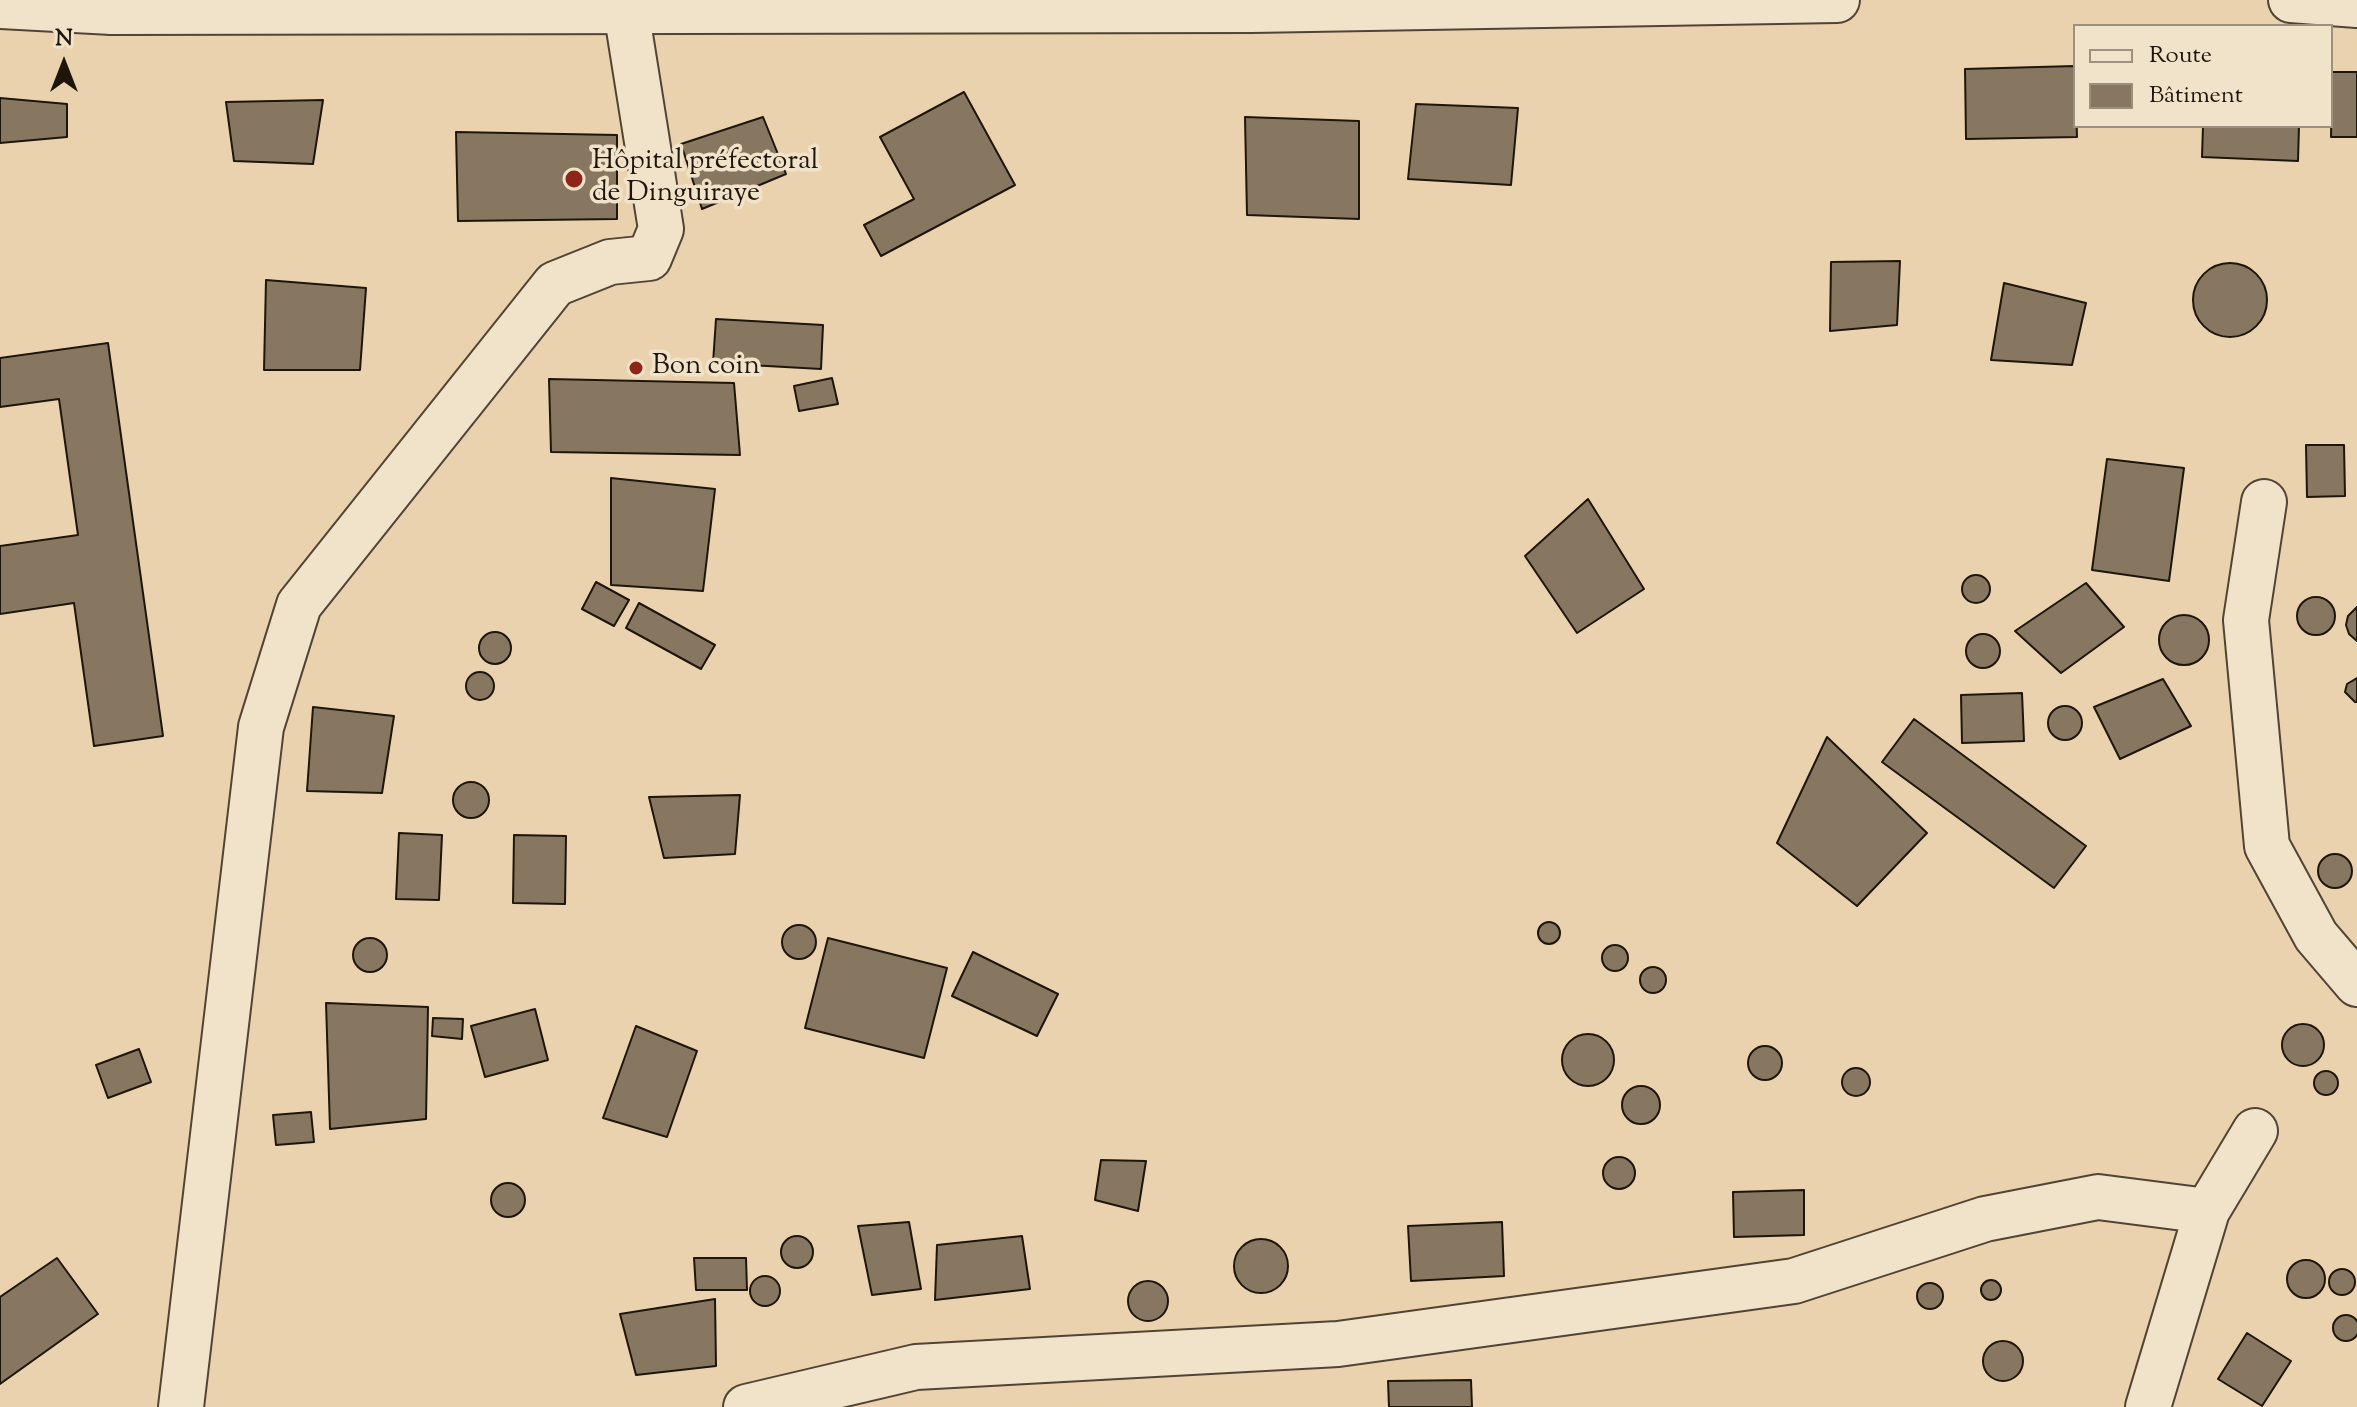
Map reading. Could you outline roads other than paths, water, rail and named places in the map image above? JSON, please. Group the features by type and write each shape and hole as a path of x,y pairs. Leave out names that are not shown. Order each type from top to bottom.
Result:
{"street":[{"path":"0,6 626,10 969,4 1252,10 1837,0"},
{"path":"2291,0 2357,5"},
{"path":"181,1407 261,727 299,605 555,284 610,262 649,258 661,229 626,10"},
{"path":"2264,502 2246,620 2267,846 2316,936 2357,984"},
{"path":"2148,1407 2207,1211 2255,1131"},
{"path":"746,1407 916,1367 1338,1344 1794,1281 1985,1219 2098,1197 2207,1211"}],"place":[{"name":"Hôpital préfectoral de Dinguiraye","path":"574,179"},
{"name":"Bon coin","path":"636,368"}]}
